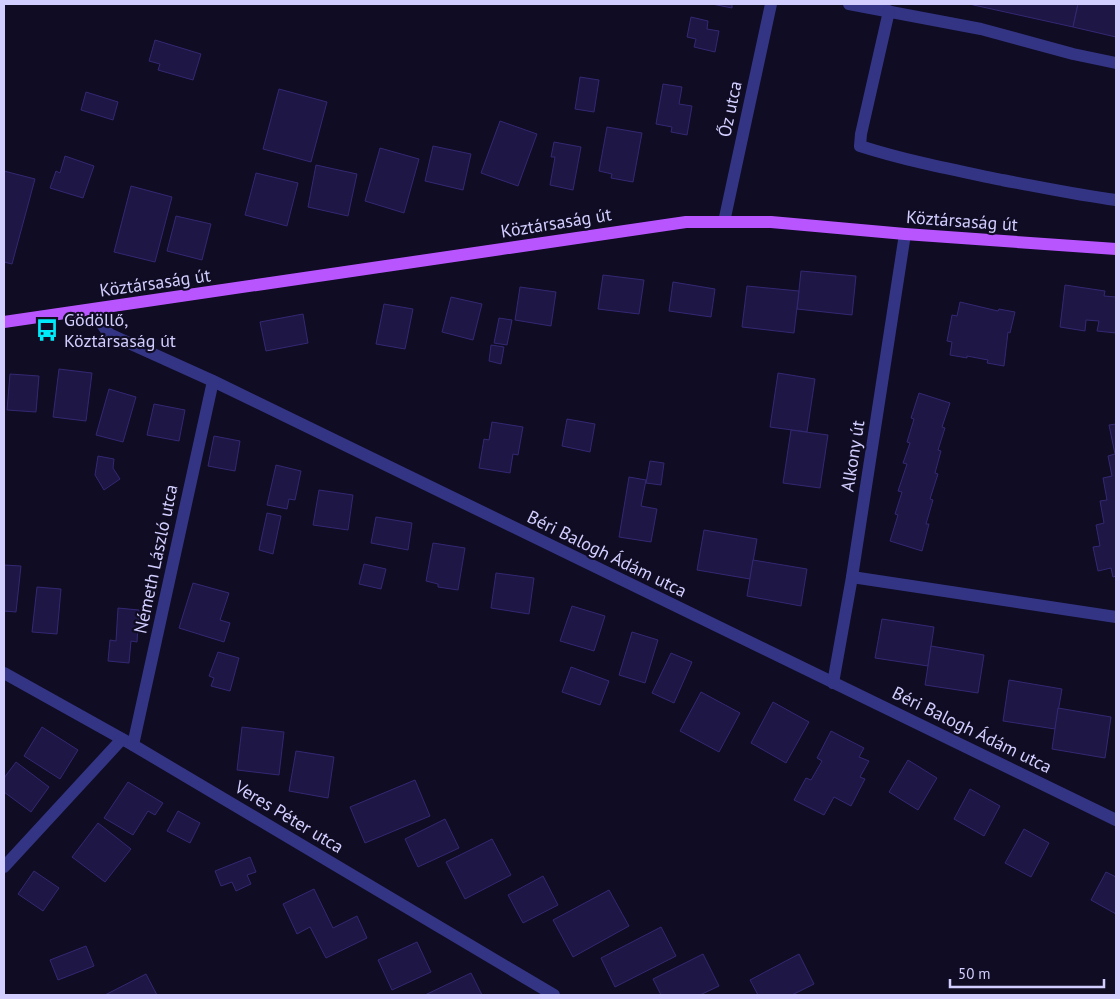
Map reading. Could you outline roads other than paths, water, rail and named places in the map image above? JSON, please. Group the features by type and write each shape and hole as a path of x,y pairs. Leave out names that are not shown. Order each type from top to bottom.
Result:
{"main road":[{"name":"Köztársaság út","path":"4,322 686,222 772,222 905,234 1116,249"}],"street":[{"name":"Őz utca","path":"724,222 772,4"},
{"path":"849,4 982,29 1073,54 1116,63"},
{"path":"889,11 861,134 860,146 899,158 951,170 1073,194 1116,200"},
{"name":"Alkony út","path":"833,683 852,577 905,234"},
{"name":"Béri Balogh Ádám utca","path":"92,310 109,334 214,381 1116,820"},
{"name":"Németh László utca","path":"128,742 214,381"},
{"path":"852,577 1116,617"},
{"name":"Veres Péter utca","path":"4,673 128,742 554,995"},
{"path":"4,866 128,742"}],"place":[{"name":"Gödöllő, Köztársaság út","path":"47,330"}]}
